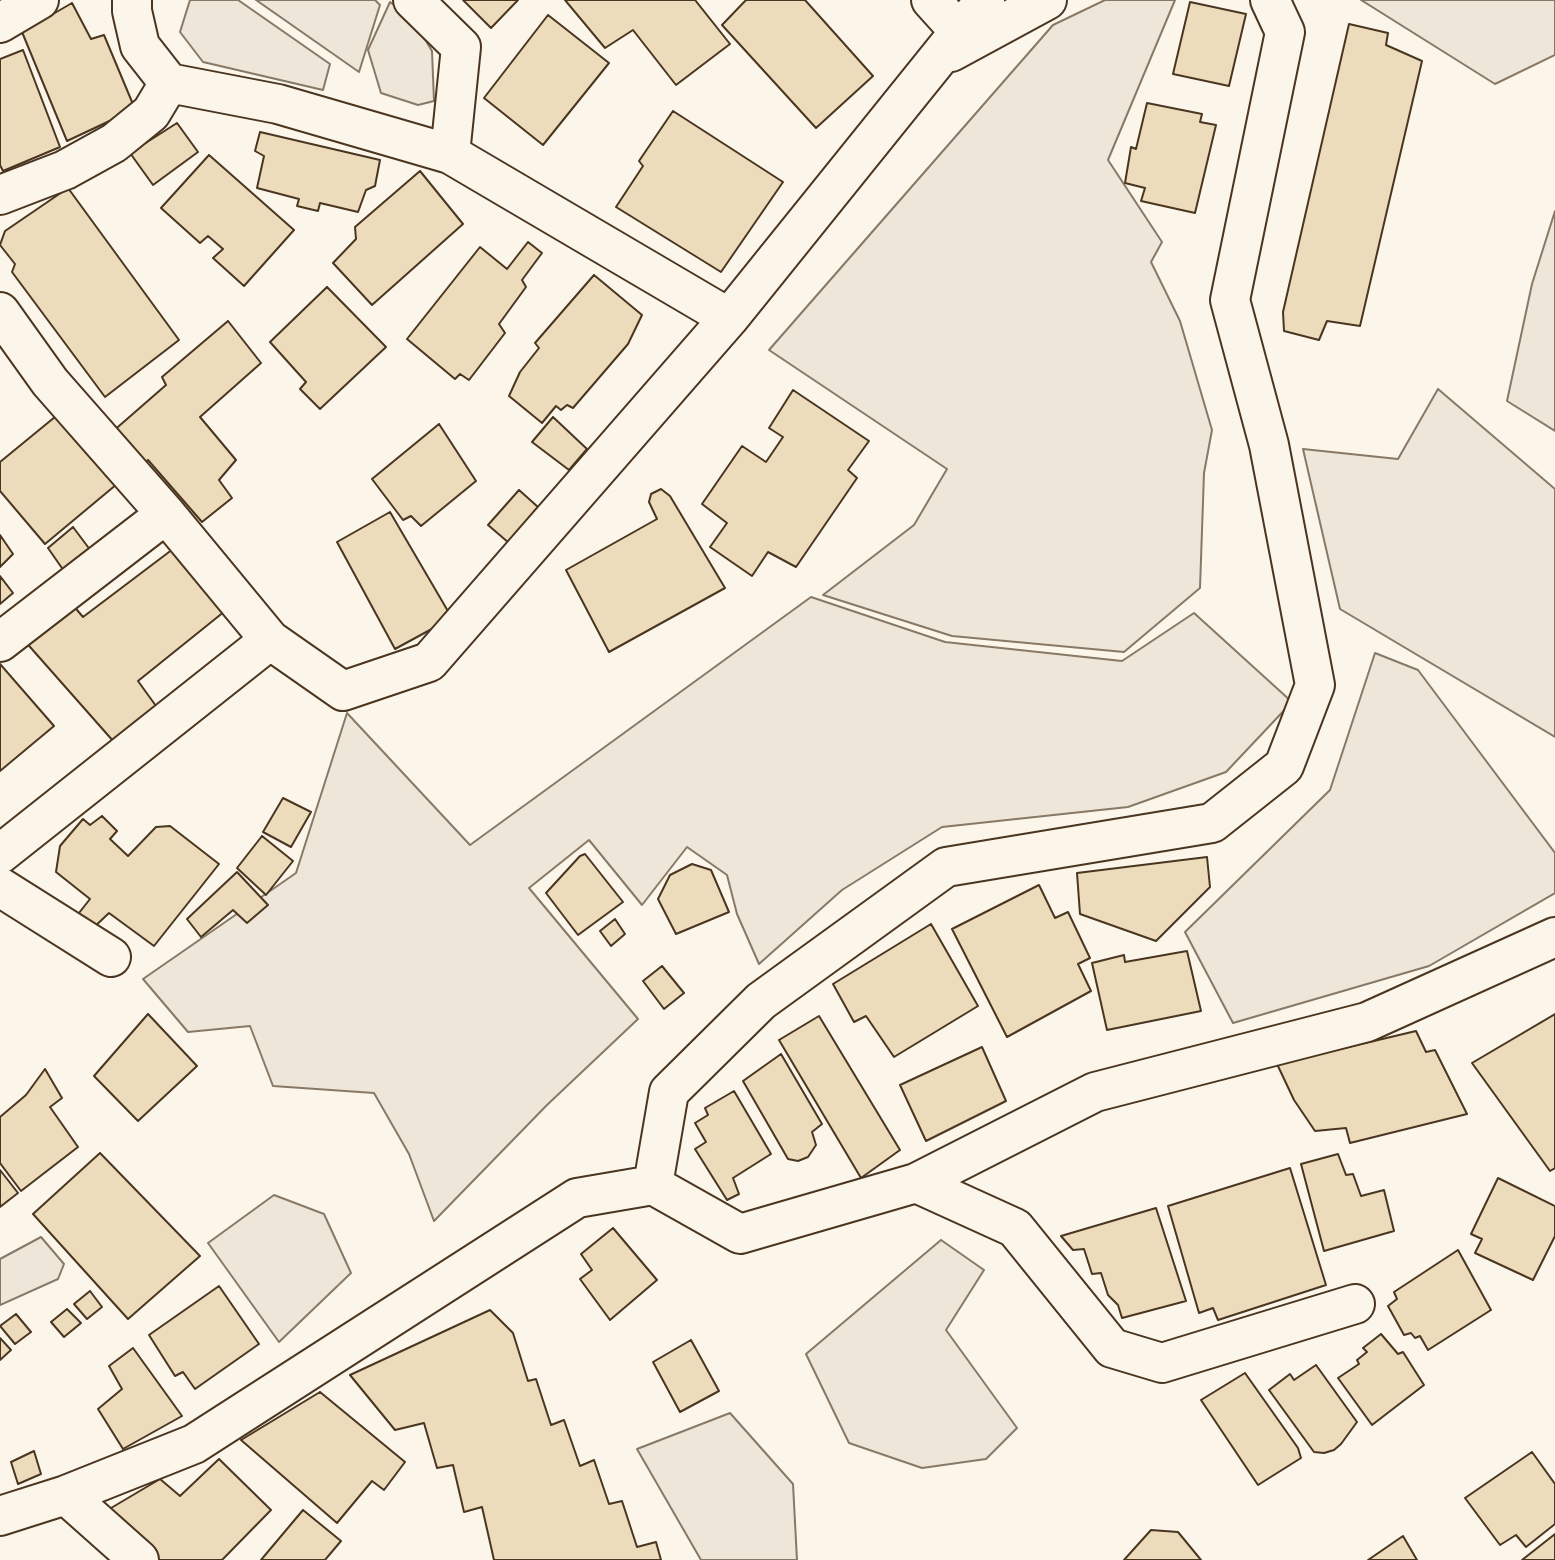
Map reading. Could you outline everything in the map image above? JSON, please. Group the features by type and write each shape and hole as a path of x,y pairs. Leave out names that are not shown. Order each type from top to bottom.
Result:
{"street":[{"path":"0,23 39,0"},
{"path":"132,0 140,46 169,83 278,104 450,154 729,318"},
{"path":"412,0 461,47 450,154"},
{"path":"931,0 948,46"},
{"path":"0,312 50,382 166,514 270,640 343,691 429,662 729,318 985,0"},
{"path":"948,46 1047,0"},
{"path":"653,1185 669,1092 761,1001 946,867 1212,823 1283,766 1315,685 1269,444 1230,300 1285,32 1270,0"},
{"path":"0,195 65,170 114,143 151,113 169,83"},
{"path":"0,642 166,514"},
{"path":"0,854 270,640"},
{"path":"0,887 111,957"},
{"path":"0,1516 66,1495 194,1444 578,1198 653,1185 740,1234 916,1183 1095,1092 1367,1022 1555,937"},
{"path":"916,1183 1015,1228 1112,1348 1162,1363 1355,1304"},
{"path":"66,1495 139,1560"}],"shaded area":[{"path":"190,0 238,0 330,64 323,90 203,62 180,32"},
{"path":"256,0 375,0 380,5 359,72"},
{"path":"1105,0 1175,0 1108,160 1162,242 1151,262 1180,321 1212,430 1204,473 1200,588 1124,652 952,636 823,595 914,525 947,469 769,350 1053,25"},
{"path":"1361,0 1555,0 1555,55 1495,84"},
{"path":"390,2 413,19 432,51 434,101 418,105 381,93 368,50"},
{"path":"1555,211 1555,431 1507,401 1532,284"},
{"path":"1438,389 1555,489 1555,737 1340,609 1303,449 1398,459"},
{"path":"811,597 945,642 1122,661 1194,613 1292,702 1226,772 1128,807 942,827 842,890 759,964 737,914 727,875 687,847 642,905 589,840 529,888 638,1019 547,1105 434,1221 409,1154 374,1093 273,1086 250,1026 188,1032 143,979 296,873 347,713 470,845"},
{"path":"1375,653 1418,670 1555,853 1555,893 1429,966 1233,1023 1185,932 1330,790"},
{"path":"274,1195 324,1214 351,1273 279,1342 208,1243"},
{"path":"41,1237 64,1264 58,1279 0,1305 0,1259"},
{"path":"941,1240 984,1270 946,1330 1017,1428 986,1459 922,1468 849,1443 806,1354"},
{"path":"730,1413 793,1484 797,1560 701,1560 637,1449"}],"building":[{"path":"463,0 518,0 491,28"},
{"path":"565,0 695,0 730,44 676,85 633,30 605,48"},
{"path":"746,0 805,0 873,76 816,128 722,25"},
{"path":"1190,2 1246,14 1229,86 1173,74"},
{"path":"72,3 91,39 104,35 135,109 67,141 22,32"},
{"path":"548,15 609,63 543,145 484,98"},
{"path":"1349,24 1388,33 1386,45 1422,61 1360,326 1327,321 1319,340 1284,331 1283,312"},
{"path":"23,50 60,147 3,171 0,165 0,59"},
{"path":"1147,103 1202,114 1200,122 1216,125 1195,213 1141,201 1145,188 1125,183 1131,147 1136,149"},
{"path":"673,111 783,182 721,272 616,207 643,166 639,161"},
{"path":"177,123 198,152 153,185 130,153"},
{"path":"260,132 380,160 375,186 366,190 358,212 320,203 318,211 297,206 299,199 257,188 264,156 255,151"},
{"path":"209,155 294,230 244,286 213,258 223,249 208,236 200,243 161,208"},
{"path":"420,171 463,224 372,305 333,263 356,239 355,227"},
{"path":"68,188 179,340 105,397 12,272 15,264 0,245 5,231"},
{"path":"528,242 542,253 522,280 526,287 499,324 505,333 469,380 460,374 455,379 407,339 480,247 507,269"},
{"path":"594,275 642,315 628,344 573,408 567,405 561,410 556,406 542,423 509,396 520,372 539,348 535,343"},
{"path":"327,287 386,347 320,409 300,389 306,382 270,342"},
{"path":"228,321 261,363 200,417 236,460 219,480 232,498 202,522 148,460 141,466 111,433 166,385 162,377"},
{"path":"793,390 869,441 848,470 857,478 796,567 768,552 752,576 710,547 727,523 702,504 742,446 766,462 783,437 769,428"},
{"path":"61,412 117,484 45,544 0,491 0,462"},
{"path":"553,417 587,449 569,470 532,442"},
{"path":"439,424 476,481 421,526 411,516 403,520 372,479"},
{"path":"661,489 670,496 725,588 609,652 566,570 657,519 649,502 651,494"},
{"path":"519,490 538,507 509,543 488,525"},
{"path":"390,512 452,618 395,649 337,542"},
{"path":"73,527 91,551 64,571 48,548"},
{"path":"0,535 13,554 0,567"},
{"path":"173,549 225,611 138,681 156,706 114,742 23,639 72,604 83,617"},
{"path":"0,576 13,593 0,604"},
{"path":"0,664 54,726 0,771"},
{"path":"283,798 311,812 291,847 263,832"},
{"path":"102,816 117,831 110,839 128,856 156,827 170,826 219,864 154,946 109,913 91,930 75,918 90,899 56,872 60,846 83,819 90,825"},
{"path":"262,836 293,861 266,895 237,868"},
{"path":"585,854 623,902 578,935 546,893 580,856"},
{"path":"1207,857 1210,887 1156,941 1080,914 1077,873"},
{"path":"692,864 711,870 729,912 676,934 658,899 670,875"},
{"path":"237,872 268,905 247,923 233,910 201,937 187,919"},
{"path":"1039,885 1055,918 1068,912 1090,958 1078,964 1091,991 1007,1037 952,929"},
{"path":"615,919 625,934 611,946 600,931"},
{"path":"931,924 978,1006 894,1057 866,1016 854,1022 833,984"},
{"path":"1187,951 1201,1011 1107,1030 1092,963 1124,955 1125,962"},
{"path":"662,966 684,993 664,1009 643,981"},
{"path":"148,1014 197,1066 138,1121 94,1076"},
{"path":"1555,1014 1555,1168 1550,1171 1472,1063"},
{"path":"819,1016 900,1150 861,1178 779,1040"},
{"path":"1416,1031 1426,1052 1435,1050 1467,1114 1350,1143 1346,1128 1315,1131 1294,1100 1277,1064"},
{"path":"982,1047 1006,1101 926,1141 900,1085"},
{"path":"781,1054 822,1124 812,1132 816,1145 808,1157 798,1161 788,1159 743,1081"},
{"path":"45,1069 62,1098 50,1107 78,1147 21,1191 0,1163 0,1117 26,1095"},
{"path":"734,1091 771,1154 733,1178 739,1194 727,1200 695,1149 706,1142 695,1123 708,1115 705,1108"},
{"path":"100,1153 200,1256 128,1319 33,1214"},
{"path":"1338,1154 1346,1175 1353,1174 1361,1196 1384,1190 1394,1231 1324,1251 1301,1164"},
{"path":"1290,1168 1326,1285 1218,1320 1213,1308 1199,1313 1168,1206"},
{"path":"0,1170 18,1193 0,1207"},
{"path":"1498,1178 1555,1206 1555,1236 1533,1280 1475,1253 1482,1239 1471,1234"},
{"path":"1156,1208 1186,1301 1122,1318 1118,1305 1108,1295 1101,1273 1092,1274 1084,1249 1073,1250 1061,1236"},
{"path":"613,1228 657,1280 610,1320 580,1279 592,1270 581,1254"},
{"path":"1458,1250 1491,1310 1428,1350 1420,1336 1415,1338 1411,1333 1404,1335 1388,1306 1397,1299 1394,1292"},
{"path":"219,1286 259,1344 195,1389 183,1372 175,1376 149,1335"},
{"path":"90,1291 102,1307 87,1319 74,1304"},
{"path":"67,1309 81,1323 64,1337 51,1322"},
{"path":"490,1310 513,1333 528,1381 536,1379 551,1425 564,1420 580,1466 594,1460 609,1504 622,1501 637,1547 656,1542 661,1560 494,1560 482,1507 464,1512 453,1465 437,1468 424,1423 395,1430 350,1375"},
{"path":"16,1314 31,1332 15,1344 0,1326"},
{"path":"1381,1334 1398,1354 1403,1352 1424,1385 1372,1425 1338,1378 1359,1364 1357,1360 1367,1352 1363,1348"},
{"path":"0,1338 11,1350 0,1360"},
{"path":"691,1340 719,1391 680,1412 653,1362"},
{"path":"133,1348 182,1416 123,1449 98,1409 122,1389 109,1366"},
{"path":"1316,1365 1357,1422 1341,1444 1324,1453 1314,1452 1269,1390 1290,1374 1294,1380"},
{"path":"1245,1373 1298,1448 1301,1458 1258,1485 1201,1400"},
{"path":"320,1392 405,1462 384,1490 372,1481 337,1523 241,1440"},
{"path":"34,1451 41,1474 18,1484 11,1462"},
{"path":"1532,1452 1555,1484 1555,1524 1526,1547 1516,1535 1500,1545 1465,1498"},
{"path":"219,1459 271,1510 222,1560 158,1560 106,1511 160,1479 180,1496"},
{"path":"303,1510 341,1541 325,1560 261,1560"},
{"path":"1151,1530 1178,1532 1201,1560 1124,1560"},
{"path":"1555,1534 1555,1560 1522,1560"},
{"path":"1403,1536 1417,1560 1368,1560"}]}
